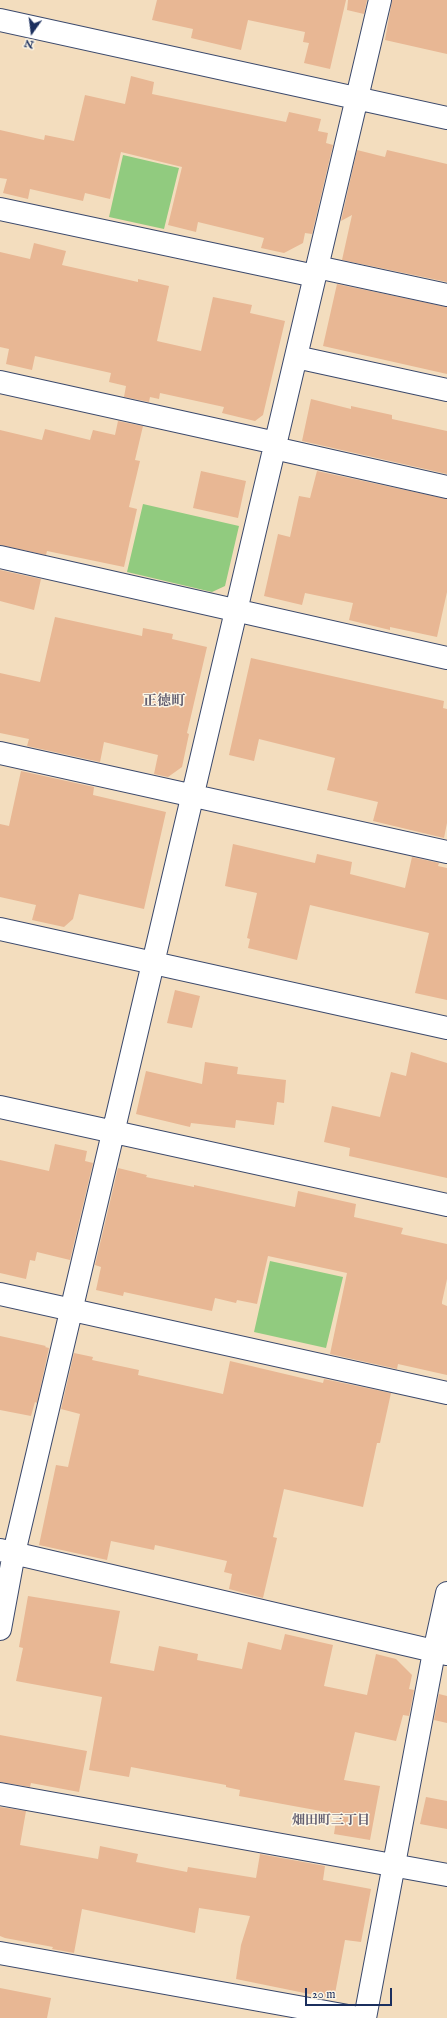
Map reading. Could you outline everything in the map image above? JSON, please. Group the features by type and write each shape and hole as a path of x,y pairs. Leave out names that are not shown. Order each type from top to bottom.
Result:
{"street":[{"path":"0,1629 7,1551 71,1310 380,0"},
{"path":"0,20 447,118"},
{"path":"0,209 316,272 447,295"},
{"path":"296,357 447,390"},
{"path":"0,382 447,487"},
{"path":"0,557 447,658"},
{"path":"0,753 447,852"},
{"path":"0,929 447,1028"},
{"path":"0,1107 447,1205"},
{"path":"0,1294 447,1393"},
{"path":"7,1551 440,1653"},
{"path":"365,2018 393,1865 440,1653 447,1593"},
{"path":"0,1794 447,1875"},
{"path":"0,1953 359,2018"}],"green space":[{"path":"123,155 179,168 164,229 109,217"},
{"path":"143,504 239,526 225,586 212,592 127,572"},
{"path":"270,1261 343,1277 326,1348 254,1332"}],"building":[{"path":"157,0 346,0 330,69 304,63 309,43 303,42 305,32 248,20 241,50 191,38 193,29 152,20"},
{"path":"348,0 367,0 364,14 347,10"},
{"path":"392,0 447,0 447,54 385,40"},
{"path":"131,76 154,82 152,94 286,122 289,112 321,119 318,131 328,133 326,143 333,145 312,234 305,233 303,243 284,253 261,248 264,238 198,222 196,232 168,225 182,167 121,152 110,199 85,193 83,201 30,189 28,199 3,193 7,179 0,178 0,130 44,140 45,135 74,141 85,95 125,104"},
{"path":"357,150 385,157 387,150 447,164 447,282 342,260 352,215 341,221"},
{"path":"34,243 66,251 62,265 138,282 138,279 169,286 157,341 201,351 213,297 252,305 250,313 285,321 263,415 255,421 222,413 224,407 160,393 159,399 150,397 149,402 124,397 126,386 109,382 111,373 35,356 32,370 6,364 9,349 0,347 0,252 30,259"},
{"path":"337,284 447,307 447,374 323,346"},
{"path":"311,399 351,409 351,406 392,415 392,419 447,431 447,474 302,441"},
{"path":"118,421 143,426 135,460 140,461 129,507 137,509 124,567 47,551 46,555 0,545 0,430 42,440 45,429 90,440 93,430 115,435"},
{"path":"201,471 246,481 238,518 193,508"},
{"path":"317,471 447,499 447,592 437,637 390,627 390,630 349,620 353,603 305,593 302,605 264,596 278,534 290,537 299,496 310,498"},
{"path":"0,570 41,579 34,610 0,601"},
{"path":"55,617 142,636 143,628 173,634 172,639 207,647 187,733 189,734 182,767 168,777 154,774 158,755 104,742 100,762 27,746 29,739 0,733 0,673 40,682"},
{"path":"251,658 444,701 443,708 447,709 447,823 444,838 373,821 378,802 327,790 335,758 259,739 254,761 229,755"},
{"path":"21,771 94,787 93,795 166,812 144,909 79,894 73,919 64,927 32,920 36,905 0,897 0,824 9,826"},
{"path":"233,844 315,863 317,854 352,862 350,874 405,888 412,857 439,863 438,866 447,868 447,1000 415,993 429,933 310,905 297,960 248,948 250,939 247,938 257,893 225,886"},
{"path":"175,990 200,996 192,1028 167,1023"},
{"path":"411,1052 447,1063 447,1178 349,1156 350,1148 324,1142 332,1106 380,1117 391,1072 406,1076"},
{"path":"205,1062 238,1067 237,1074 286,1080 284,1103 277,1102 274,1125 236,1120 235,1128 191,1123 190,1127 136,1114 146,1071 202,1084"},
{"path":"55,1144 87,1151 85,1161 93,1163 70,1260 37,1252 35,1261 30,1260 26,1279 0,1273 0,1160 49,1171"},
{"path":"118,1168 147,1175 146,1177 194,1187 194,1185 295,1207 298,1191 356,1204 354,1217 403,1228 401,1234 447,1244 447,1279 442,1304 447,1306 447,1375 398,1364 397,1369 330,1354 347,1273 268,1256 257,1304 237,1300 236,1303 215,1298 212,1311 124,1292 123,1296 96,1290 101,1267 95,1265"},
{"path":"0,1336 46,1346 45,1347 49,1348 37,1403 35,1402 31,1416 0,1410"},
{"path":"74,1353 93,1357 92,1360 139,1370 138,1375 223,1394 230,1361 323,1383 324,1379 391,1393 380,1443 377,1443 363,1507 284,1489 273,1537 277,1538 263,1598 229,1589 232,1574 224,1572 227,1561 155,1545 154,1550 111,1541 107,1560 39,1545 56,1465 68,1467 80,1414 61,1409"},
{"path":"28,1596 120,1611 110,1663 154,1671 159,1646 198,1654 197,1660 242,1669 248,1642 281,1650 285,1634 333,1645 324,1686 367,1695 376,1654 396,1659 412,1675 409,1689 414,1690 409,1716 403,1715 396,1741 355,1732 344,1780 380,1786 370,1840 334,1834 337,1814 239,1796 240,1790 226,1787 226,1785 131,1767 129,1777 89,1770 102,1697 16,1681 23,1648 19,1647"},
{"path":"439,1694 447,1696 447,1723 434,1720"},
{"path":"0,1735 87,1751 79,1792 31,1783 30,1787 0,1782"},
{"path":"426,1797 447,1801 447,1829 420,1824"},
{"path":"0,1807 26,1811 20,1845 98,1859 100,1846 138,1854 136,1862 187,1872 188,1867 256,1878 260,1854 325,1866 323,1880 371,1889 361,1942 345,1940 334,1999 236,1979 241,1945 250,1916 199,1908 195,1933 82,1909 74,1953 52,1949 53,1947 5,1938 0,1936"},
{"path":"0,1988 51,1998 47,2018 0,2018"}],"district":[{"name":"正徳町","path":"164,702"},
{"name":"畑田町三丁目","path":"331,1821"}]}
